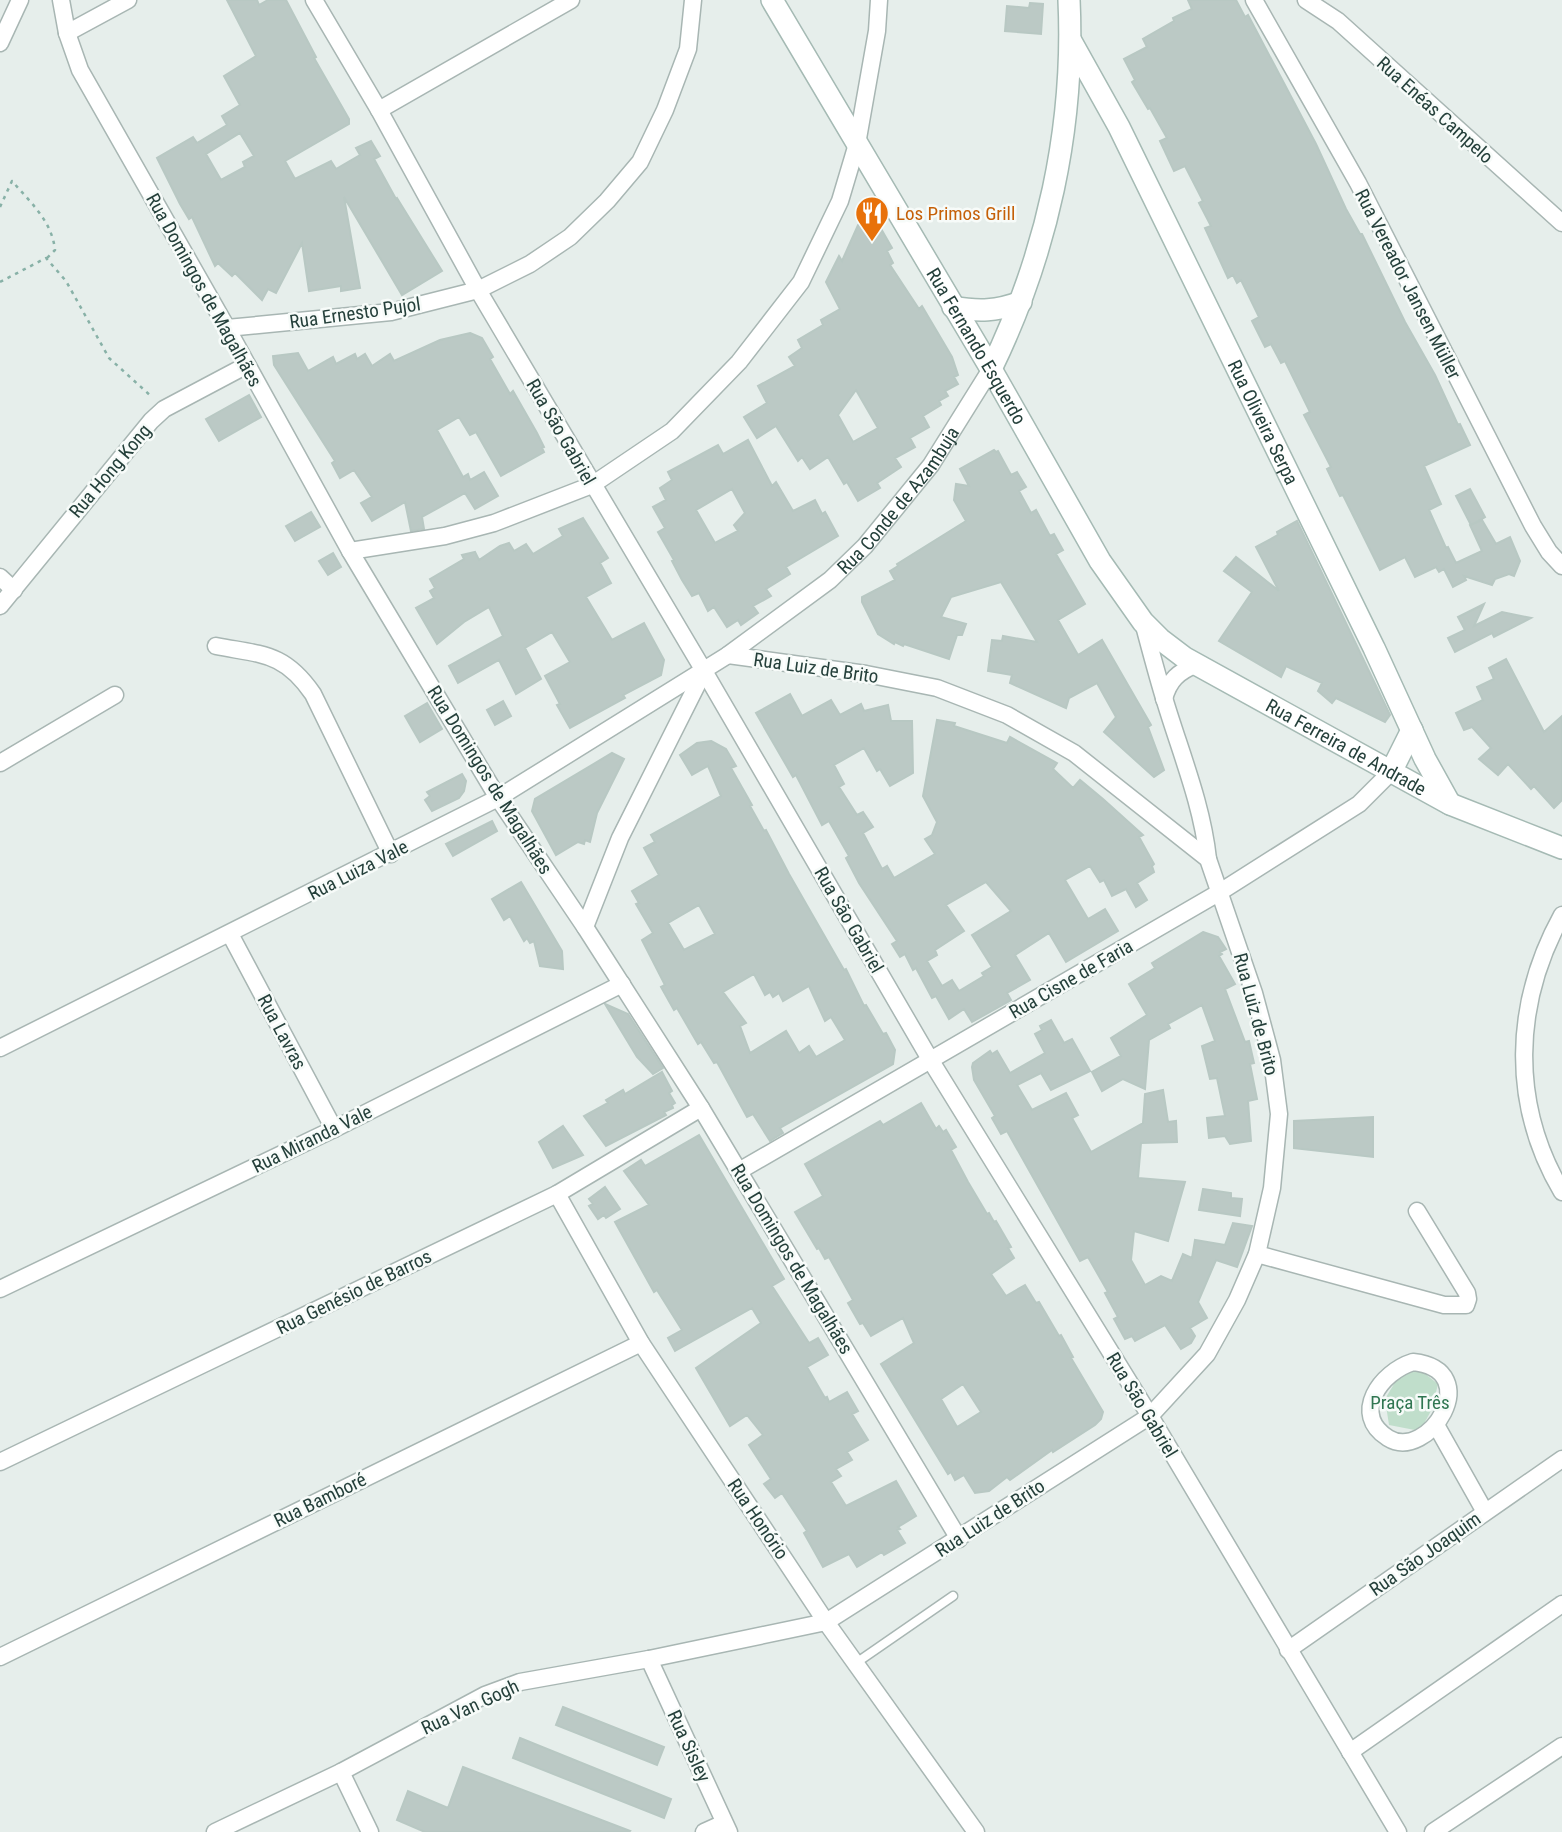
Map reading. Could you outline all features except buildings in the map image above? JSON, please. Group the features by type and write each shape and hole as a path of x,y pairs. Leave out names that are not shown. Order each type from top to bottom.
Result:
{"street":[{"path":"0,43 20,0"},
{"name":"Rua Domingos de Magalhães","path":"61,0 67,33 80,70 228,328 350,551 498,798 585,927 701,1108 959,1539"},
{"path":"67,33 128,0"},
{"name":"Rua São Gabriel","path":"314,0 379,110 478,290 704,671 930,1061 1150,1416 1398,1832"},
{"path":"379,110 571,0"},
{"name":"Rua Ernesto Pujol","path":"228,328 391,312 478,290 530,264 570,237 607,201 640,162 665,110 688,49 693,0"},
{"name":"Rua Fernando Esquerdo","path":"772,0 991,369 1100,561 1143,622 1164,699 1196,794 1205,829 1208,859"},
{"path":"350,551 445,536 494,523 593,485 672,431 739,362 801,282 840,201 857,144 877,31 879,0"},
{"name":"Rua Conde de Azambuja","path":"585,927 620,838 704,671 830,580 865,547 931,465 991,369 1021,302 1056,180 1068,112 1071,41 1069,0"},
{"name":"Rua Vereador Jansen Müller","path":"1254,0 1358,183 1533,526 1549,552 1562,566"},
{"name":"Rua Enéas Campelo","path":"1306,0 1338,22 1562,223"},
{"name":"Rua Oliveira Serpa","path":"1071,41 1119,127 1425,759 1450,804"},
{"path":"953,307 983,312 1001,310 1021,302"},
{"name":"Rua Hong Kong","path":"0,606 135,438 164,409 247,365"},
{"path":"0,577 14,590"},
{"name":"Rua Ferreira de Andrade","path":"1143,622 1160,639 1197,664 1450,804 1562,848"},
{"path":"216,646 268,657 285,663 300,675 313,694 391,854"},
{"name":"Rua Luiz de Brito","path":"728,655 866,674 936,688 1007,715 1074,753 1208,859 1254,993 1272,1060 1279,1114 1272,1188 1257,1254 1237,1300 1207,1354 1150,1416 826,1622"},
{"path":"1164,699 1172,679 1181,671 1197,664"},
{"name":"Rua Luiza Vale","path":"0,1048 498,798 704,671"},
{"path":"0,763 115,695"},
{"path":"1391,772 1412,730"},
{"path":"1391,772 1425,759"},
{"name":"Rua Cisne de Faria","path":"739,1171 1220,892 1359,804 1391,772"},
{"path":"1562,915 1552,932 1533,985 1524,1048 1524,1083 1531,1122 1550,1171 1562,1192"},
{"name":"Rua Lavras","path":"230,934 334,1129"},
{"name":"Rua Miranda Vale","path":"0,1289 334,1129 622,984"},
{"name":"Rua Genésio de Barros","path":"0,1462 557,1194 701,1108"},
{"name":"Rua Honório","path":"557,1194 641,1343 826,1622 976,1832"},
{"path":"1257,1254 1444,1305 1466,1305 1466,1293 1417,1211"},
{"name":"Rua Bamboré","path":"0,1657 641,1343"},
{"path":"1413,1362 1427,1364 1438,1371 1447,1382 1449,1396 1446,1410 1436,1425 1409,1442 1392,1441 1378,1432 1370,1417 1371,1400 1379,1386 1400,1366 1413,1362"},
{"path":"1436,1425 1485,1512"},
{"name":"Rua São Joaquim","path":"1288,1650 1562,1459"},
{"path":"1350,1752 1562,1604"},
{"name":"Rua Van Gogh","path":"215,1832 341,1772 485,1695 520,1682 649,1659 826,1622"},
{"name":"Rua Sisley","path":"649,1659 727,1827"},
{"path":"1433,1832 1562,1746"},
{"path":"341,1772 370,1832"},
{"path":"704,1832 727,1827"}],"lane":[{"path":"856,1663 953,1596"}],"path":[{"path":"0,207 12,181 40,214 53,235 55,250 46,258 0,282"},
{"path":"46,258 66,281 109,358 164,409"}],"green space":[{"name":"Praça Três","path":"1403,1369 1419,1369 1438,1384 1432,1409 1420,1431 1389,1425 1385,1399"}],"place":[{"name":"Los Primos Grill","path":"872,243"}]}
